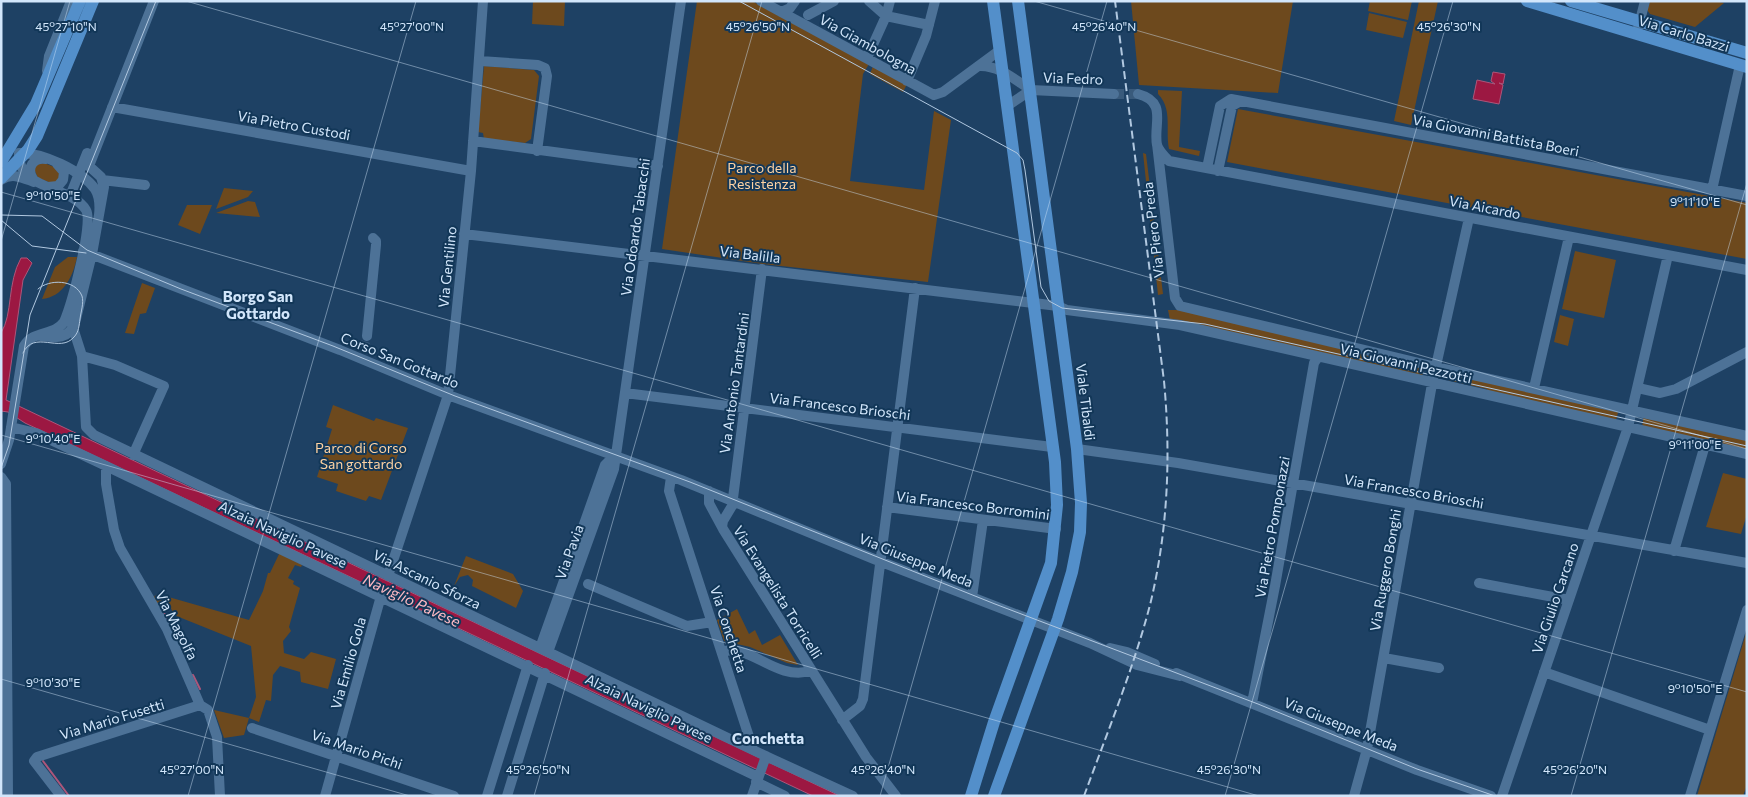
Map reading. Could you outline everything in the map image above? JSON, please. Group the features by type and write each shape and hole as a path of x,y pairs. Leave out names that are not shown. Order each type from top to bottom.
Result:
{"main road":[{"path":"1,162 36,104 80,1"},
{"path":"1,179 41,129 93,1"},
{"path":"971,796 994,722 1051,563 1056,529 1057,482 993,1"},
{"name":"Viale Tibaldi","path":"994,796 1054,629 1072,572 1080,532 1081,495 1077,449 1018,1"},
{"name":"Via Carlo Bazzi","path":"1527,1 1744,66"},
{"name":"Via Carlo Bazzi","path":"1571,1 1747,53"},
{"path":"21,155 36,104"},
{"path":"1,162 7,158 21,155"}],"street":[{"path":"44,87 49,56 71,1"},
{"path":"35,336 63,337 73,326 88,253 88,214 76,200 72,191 79,174 86,165 92,143 103,130 154,1"},
{"name":"Via Gentilino","path":"388,576 448,395 471,171 483,1"},
{"name":"Via Odoardo Tabacchi","path":"614,456 625,393 681,1"},
{"name":"Via Giambologna","path":"761,1 930,94 937,95 978,66"},
{"path":"781,12 790,8 797,1 802,10 808,15 812,29"},
{"path":"808,15 834,1"},
{"path":"869,1 886,16 929,25"},
{"path":"867,58 886,16 890,1"},
{"path":"907,81 929,25 935,1"},
{"path":"1637,34 1645,1"},
{"path":"978,66 1000,50"},
{"path":"480,62 538,64 545,68 547,76 537,150"},
{"path":"978,66 989,67 1003,72 1031,90 1007,106"},
{"path":"1712,190 1727,119 1744,66"},
{"name":"Via Fedro","path":"1031,90 1114,94"},
{"name":"Via Piero Preda","path":"1138,94 1147,97 1155,104 1158,113 1157,144 1175,298 1180,306 1184,308"},
{"path":"1207,168 1220,106 1231,99 1241,101"},
{"path":"1218,171 1232,106 1241,101"},
{"name":"Via Giovanni Battista Boeri","path":"1241,101 1747,196"},
{"name":"Via Pietro Custodi","path":"112,107 471,171"},
{"path":"1,179 14,176 55,187 63,180 63,169 52,162 39,148 41,129"},
{"path":"473,141 658,166"},
{"path":"1157,144 1169,161 1163,166 1161,176"},
{"path":"52,162 21,155 24,170 39,183 76,200"},
{"path":"39,183 30,172 32,164 39,159 52,162 79,174 95,190 99,200 99,215"},
{"name":"Via Aicardo","path":"1169,161 1747,270"},
{"path":"1,464 11,427 21,354 27,341 60,327 68,312 99,215 104,187 102,180 86,165"},
{"path":"102,180 145,185"},
{"name":"Via Ruggero Bonghi","path":"1354,796 1367,750 1432,384 1469,218"},
{"name":"Via Balilla","path":"464,234 1033,304"},
{"path":"1534,388 1569,237"},
{"path":"367,336 376,245 376,241 373,238"},
{"name":"Corso San Gottardo","path":"88,253 360,355 448,395 709,491"},
{"path":"1668,255 1638,388 1660,393 1676,389 1747,352"},
{"name":"Via Antonio Tantardini","path":"722,527 723,521 732,506 746,409 762,270"},
{"path":"842,720 860,706 863,699 915,288"},
{"name":"Via Giovanni Pezzotti","path":"1033,304 1058,306 1067,310 1180,325 1432,384 1747,454"},
{"name":"Via Giovanni Pezzotti","path":"1184,308 1436,367 1747,436"},
{"path":"68,312 82,350"},
{"path":"48,337 164,386 133,454"},
{"name":"Via Ascanio Sforza","path":"82,350 86,427 90,432 388,576 754,749"},
{"name":"Via Pietro Pomponazzi","path":"1252,703 1314,363 1318,357"},
{"name":"Via Giulio Carcano","path":"1502,796 1628,427 1638,388"},
{"name":"Via Francesco Brioschi","path":"625,393 1052,446"},
{"name":"Alzaia Naviglio Pavese","path":"11,427 36,433 545,673 758,777 785,796"},
{"path":"1674,551 1705,445"},
{"name":"Via Francesco Brioschi","path":"1077,449 1170,461 1747,564"},
{"name":"Via Pavia","path":"544,650 600,492 605,466 614,456"},
{"name":"Via Magolfa","path":"106,466 106,484 114,530 120,548 167,629 200,705 208,710 217,737 220,796"},
{"path":"1,477 6,484 7,493 8,796"},
{"name":"Via Conchetta","path":"671,477 669,491 754,749"},
{"name":"Via Giuseppe Meda","path":"709,491 880,561 1090,643 1137,665 1180,676 1367,750 1491,796"},
{"name":"Via Evangelista Torricelli","path":"709,491 709,503 722,527 810,671 866,757 896,796"},
{"name":"Via Francesco Borromini","path":"887,508 1056,529"},
{"path":"972,597 983,520"},
{"path":"1479,583 1569,600"},
{"path":"588,584 687,626 712,622"},
{"name":"Via Emilio Gola","path":"325,796 382,596"},
{"path":"1690,796 1747,610"},
{"name":"Via Evangelista Torricelli","path":"722,652 730,650 743,653 791,674 810,671"},
{"path":"1384,658 1439,668"},
{"path":"487,796 528,665"},
{"path":"1544,672 1710,730"},
{"path":"507,796 545,673"},
{"name":"Via Mario Fusetti","path":"61,796 34,761 37,757 200,705"},
{"name":"Via Mario Pichi","path":"252,728 454,796"},
{"path":"754,749 765,758 853,796"},
{"path":"752,796 765,758"}],"green space":[{"path":"533,1 565,1 564,26 532,24"},
{"name":"Parco della Resistenza","path":"697,1 752,1 869,64 863,74 850,181 924,190 934,111 951,120 928,282 763,264 662,249"},
{"path":"1131,1 1293,1 1278,93 1139,85"},
{"path":"1370,1 1412,1 1408,20 1368,11"},
{"path":"1419,1 1438,1 1411,125 1394,121"},
{"path":"1650,1 1715,1 1724,3 1695,27 1650,14 1647,10"},
{"path":"1369,13 1407,22 1403,38 1366,30"},
{"path":"484,66 534,70 539,76 531,139 525,143 484,139 483,133 478,132"},
{"path":"873,66 907,84 903,92 870,74"},
{"path":"1158,90 1182,91 1179,147 1200,151 1199,156 1169,149 1167,113"},
{"path":"1238,109 1747,203 1747,259 1227,162"},
{"path":"1143,153 1146,154 1163,294 1158,295"},
{"path":"44,163 57,168 61,176 54,184 38,178 33,167"},
{"path":"224,188 253,191 248,197 216,209"},
{"path":"248,201 255,202 260,217 216,213"},
{"path":"187,205 212,205 200,234 178,225"},
{"path":"1575,251 1616,260 1604,318 1562,309"},
{"path":"68,257 77,257 70,279 56,294 42,299 55,267"},
{"path":"142,283 155,288 146,313 140,314 134,334 125,333"},
{"path":"1168,310 1180,310 1424,368 1422,376 1170,320"},
{"path":"1560,315 1574,319 1568,346 1554,342"},
{"path":"1446,372 1619,409 1616,420 1487,391 1487,389 1444,379"},
{"name":"Parco di Corso San gottardo","path":"333,405 374,421 376,418 408,428 381,500 369,496 366,501 336,491 338,484 317,477 332,429 326,427"},
{"path":"1644,415 1747,438 1747,450 1642,427"},
{"path":"1723,473 1747,479 1747,514 1741,534 1706,527"},
{"path":"280,552 302,565 301,567 295,565 288,578 294,581 293,584 300,588 289,627 291,631 283,641 284,653 304,659 311,652 336,659 328,689 301,682 300,672 280,666 273,675 271,701 266,700 259,722 249,718 256,697 251,646 174,615 169,604 161,602 157,605 152,598 158,594 249,620 263,591 268,573 270,573"},
{"path":"466,556 513,574 523,591 516,608 472,586 473,580 468,575 460,577 454,586"},
{"path":"737,609 749,634 755,630 762,645 780,635 798,665 787,663 750,647 724,641 717,620"},
{"path":"1747,630 1747,785 1743,796 1697,796"},
{"path":"214,710 249,718 244,735 224,738"}],"water":[{"path":"1493,72 1505,74 1503,84 1499,83 1503,85 1499,104 1473,99 1477,80 1495,84 1491,81"},
{"name":"Naviglio Pavese","path":"21,258 27,258 32,263 23,280 6,400 840,796 813,796 25,423 8,412 1,411 1,333 5,325 14,278"}],"waterway":[{"path":"162,613 165,614 170,625"},
{"path":"193,675 200,689"},
{"path":"43,761 69,796"}],"tunnel":[{"path":"1114,94 1138,94"},
{"path":"362,351 367,336"}],"tram line":[{"path":"1,468 9,445 30,315 156,1"},
{"path":"739,1 1017,153 1023,160 1025,170 1041,287 1049,301 1062,308 1205,324 1747,446"},
{"path":"1,215 42,216 87,250 181,289 333,346 455,396 690,482 995,604 1258,704 1417,769 1495,796"},
{"path":"1,220 32,246 86,253"},
{"path":"23,353 28,346 34,343 68,342 76,335 78,328 83,301 79,290 74,286 61,282 49,283 38,289"}],"railway":[{"path":"1084,796 1128,677 1150,605 1161,549 1166,493 1167,437 1164,381 1115,1"}],"district":[{"name":"Borgo San Gottardo","path":"258,304"},
{"name":"Conchetta","path":"768,738"}]}
